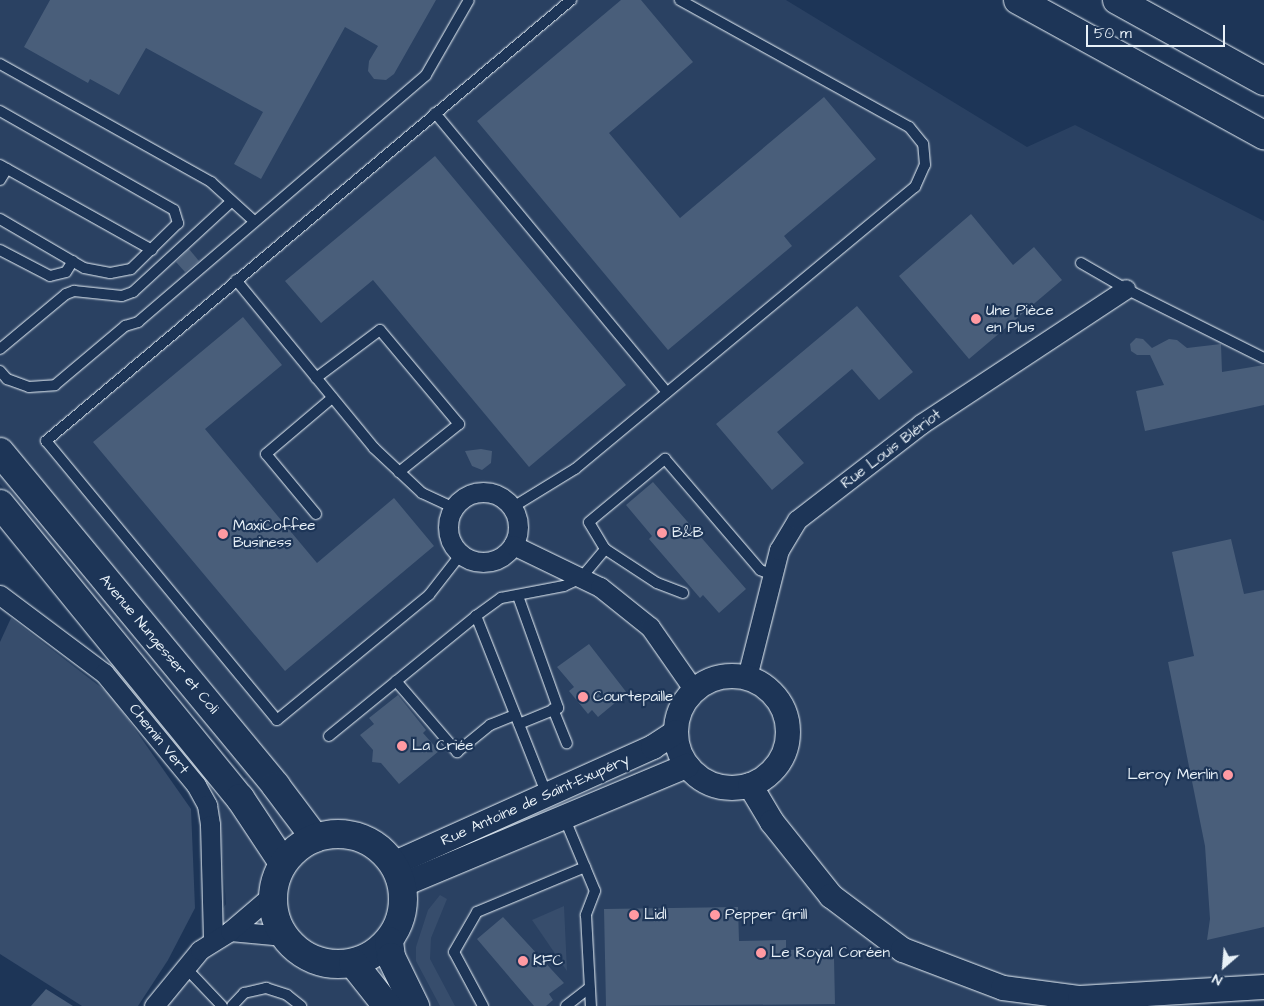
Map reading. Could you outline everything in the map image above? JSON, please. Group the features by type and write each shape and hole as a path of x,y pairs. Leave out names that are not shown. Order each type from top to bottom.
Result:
{"main road":[{"path":"1018,0 1264,135"},
{"path":"1117,0 1264,81"},
{"name":"Avenue Nungesser et Coli","path":"0,452 276,786 315,838"},
{"path":"0,504 245,804 283,863"},
{"path":"336,834 358,837 378,848 397,875 403,905 399,924 389,941 376,953 353,963 318,962 299,952 284,936 273,910 272,895 283,863 297,848 315,838 336,834"},
{"path":"389,941 391,957 415,1006"},
{"path":"353,963 387,1006"}],"street":[{"name":"Rue Louis Blériot","path":"746,677 779,550 797,520 921,424 1126,289"},
{"path":"488,492 497,494 513,507 518,526 513,545 507,552 489,561 479,562 461,554 454,546 448,527 454,508 468,495 488,492"},
{"path":"513,545 600,587 650,627 694,690"},
{"name":"Chemin Vert","path":"0,595 104,673 196,785 207,805 222,935"},
{"path":"727,676 746,677 760,682 775,695 784,708 789,727 788,744 780,762 767,776 750,785 730,788 711,784 687,766 680,751 676,732 684,702 694,690 711,680 727,676"},
{"name":"Rue Antoine de Saint-Exupéry","path":"397,875 547,795 653,747 676,732"},
{"name":"Rue Antoine de Saint-Exupéry","path":"397,875 564,816 687,766"},
{"path":"750,785 772,822 831,896 903,950 1003,988 1080,998 1264,987"},
{"path":"154,1006 185,967 272,895"},
{"path":"222,935 284,936"}],"lane":[{"path":"0,370 7,379 29,387 54,385 125,326 138,322 426,75 469,0"},
{"path":"461,554 428,594 277,720 46,441 571,0"},
{"path":"513,507 575,469 915,187 925,165 924,144 909,126 680,0"},
{"path":"0,64 211,182 254,221"},
{"path":"0,111 174,210 178,215 175,229 152,250 123,272 98,272 73,261 0,219"},
{"path":"435,113 667,392"},
{"path":"0,180 3,167 152,250"},
{"path":"0,349 66,294 74,291 122,296 133,292 232,201"},
{"path":"0,250 50,276 66,272 73,261"},
{"path":"1081,263 1126,289 1264,358"},
{"path":"236,280 374,448 422,493 454,508"},
{"path":"316,378 380,330 459,424 399,472"},
{"path":"316,514 266,454 332,398"},
{"path":"684,593 656,583 605,549 588,522 665,459 760,570 773,575"},
{"path":"329,736 396,680 501,598 564,586 581,578 605,549"},
{"path":"396,680 457,752 490,725 558,708 518,596"},
{"path":"476,616 547,795"},
{"path":"553,710 567,743"},
{"path":"564,816 595,891 586,915 591,1006"},
{"path":"483,1006 454,952 477,912 585,867"},
{"path":"185,967 222,1006"},
{"path":"232,1006 244,993 266,988 286,995 301,1006"},
{"path":"566,1006 589,988"}],"shaded area":[{"path":"0,0 786,0 1027,147 1075,125 1264,221 1264,997 1197,1006 151,1006 226,904 218,800 246,777 0,484"},
{"path":"11,618 111,695 191,809 195,908 168,960 138,1006 82,1006 0,954 0,642"},
{"path":"440,895 447,899 431,938 430,959 455,1006 440,1006 416,961 416,947 428,910"},
{"path":"564,906 567,971 532,920"}],"building":[{"path":"50,0 436,0 394,74 386,80 374,79 368,71 369,61 378,46 345,27 261,179 234,164 263,112 146,48 119,95 90,79 88,83 24,47"},
{"path":"621,0 641,0 693,62 609,133 680,218 824,97 876,159 784,236 792,246 668,350 477,121"},
{"path":"435,156 626,385 529,467 373,280 321,323 285,281"},
{"name":"Une Pièce en Plus","path":"971,214 1013,265 1034,247 1062,280 969,359 899,276"},
{"path":"189,249 199,261 185,272 176,262"},
{"path":"857,306 913,372 879,400 852,369 777,432 804,463 772,490 716,424"},
{"path":"243,317 282,365 205,429 317,563 394,498 434,546 285,671 93,442"},
{"path":"1136,338 1143,339 1152,348 1169,339 1177,340 1187,348 1221,344 1222,372 1264,365 1264,405 1145,431 1136,391 1164,385 1150,355 1137,355 1131,351 1130,344"},
{"path":"481,449 492,451 491,463 482,470 472,466 465,451"},
{"path":"653,482 746,589 719,613 703,595 700,598 649,539 652,536 626,505"},
{"name":"Leroy Merlin","path":"1231,539 1244,594 1264,590 1264,927 1207,940 1210,919 1205,846 1168,662 1194,656 1172,552"},
{"path":"589,644 627,693 598,717 592,710 588,714 569,691 574,687 557,667"},
{"path":"398,695 426,730 423,733 439,751 399,784 381,763 372,762 373,750 360,735 374,724 369,718"},
{"path":"738,907 739,941 786,940 786,950 822,949 834,958 835,1004 606,1006 604,909"},
{"path":"503,917 564,983 549,994 553,1000 546,1006 534,1006 477,939"},
{"path":"46,989 73,1006 31,1006"}],"place":[{"name":"Une Pièce en Plus","path":"976,319"},
{"name":"B&B","path":"662,533"},
{"name":"MaxiCoffee Business","path":"223,534"},
{"name":"Courtepaille","path":"583,697"},
{"name":"La Criée","path":"402,746"},
{"name":"Leroy Merlin","path":"1228,775"},
{"name":"Lidl","path":"634,915"},
{"name":"Pepper Grill","path":"715,915"},
{"name":"Le Royal Coréen","path":"761,953"},
{"name":"KFC","path":"523,961"}]}
